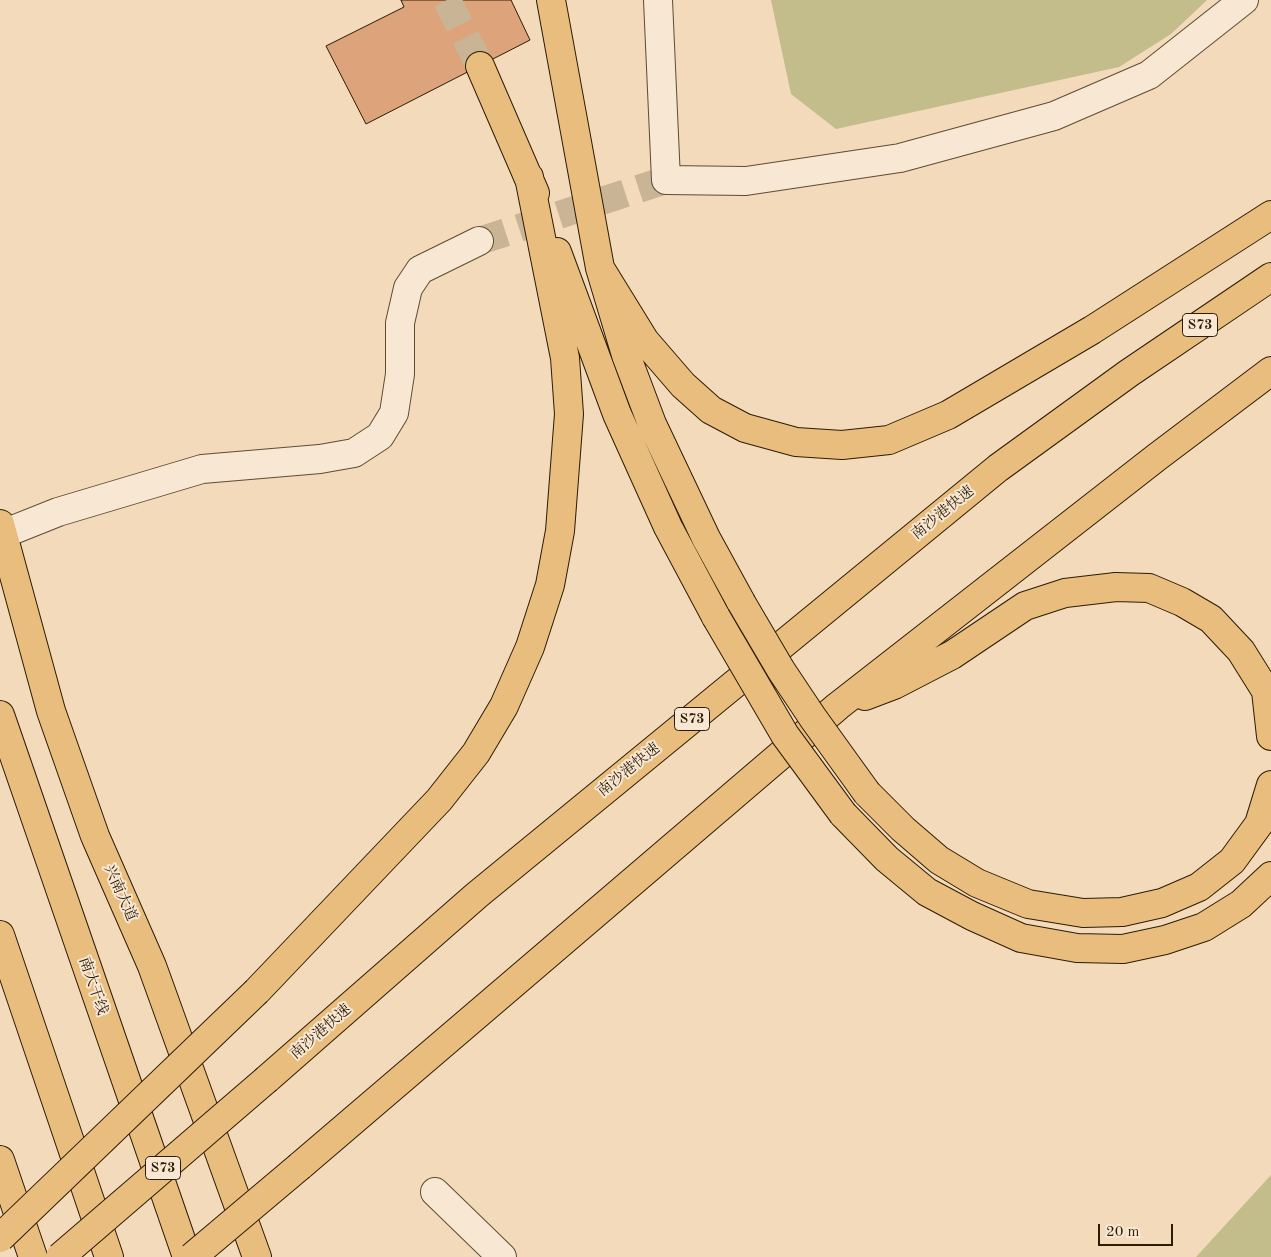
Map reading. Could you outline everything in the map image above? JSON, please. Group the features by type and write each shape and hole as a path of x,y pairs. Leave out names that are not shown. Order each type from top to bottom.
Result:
{"main road":[{"path":"551,0 600,268 626,355 652,424 706,538 742,602 807,710 867,793 903,829 939,860 977,884 1028,904 1083,913 1122,912 1162,903 1199,887 1232,861 1259,824 1271,785"},
{"path":"480,66 529,177 616,414 668,527 716,617 785,735 843,814 887,859 928,892 972,916 1021,938 1076,948 1123,949 1165,940 1204,927 1241,904 1271,876"},
{"path":"0,1238 257,991 439,800 476,753 504,706 530,647 550,585 560,531 569,414 565,358 529,177"},
{"path":"600,268 645,341 683,385 710,410 745,428 796,442 842,445 888,440 948,414 1092,330 1271,215"},
{"name":"南沙港快速","path":"60,1257 267,1079 477,894 998,468 1128,373 1271,277"},
{"path":"192,1257 838,706 1157,457 1271,371"},
{"name":"兴南大道","path":"1,529 51,711 95,836 152,966 257,1257"},
{"path":"838,706 894,685 952,655 1025,606 1065,593 1116,587 1149,588 1182,602 1211,619 1241,651 1266,691 1271,736"},
{"name":"南大干线","path":"0,715 188,1257"},
{"path":"0,935 108,1257"},
{"path":"0,953 15,979"},
{"path":"0,1160 33,1257"}],"street":[{"path":"658,0 666,180 746,181 900,158 1054,116 1149,75 1244,0"},
{"path":"1,529 202,469 320,459 354,453 380,436 394,413 400,374 400,323 408,288 420,270 479,241"},
{"path":"435,1192 502,1257"}],"shaded area":[{"path":"771,0 1207,0 1171,34 1119,67 836,129 791,94"},
{"path":"1271,1175 1271,1257 1196,1257"}],"building":[{"path":"401,0 511,0 530,40 366,124 326,46 404,7"}],"tunnel":[{"path":"447,0 480,66"},
{"path":"479,241 666,180"}]}
